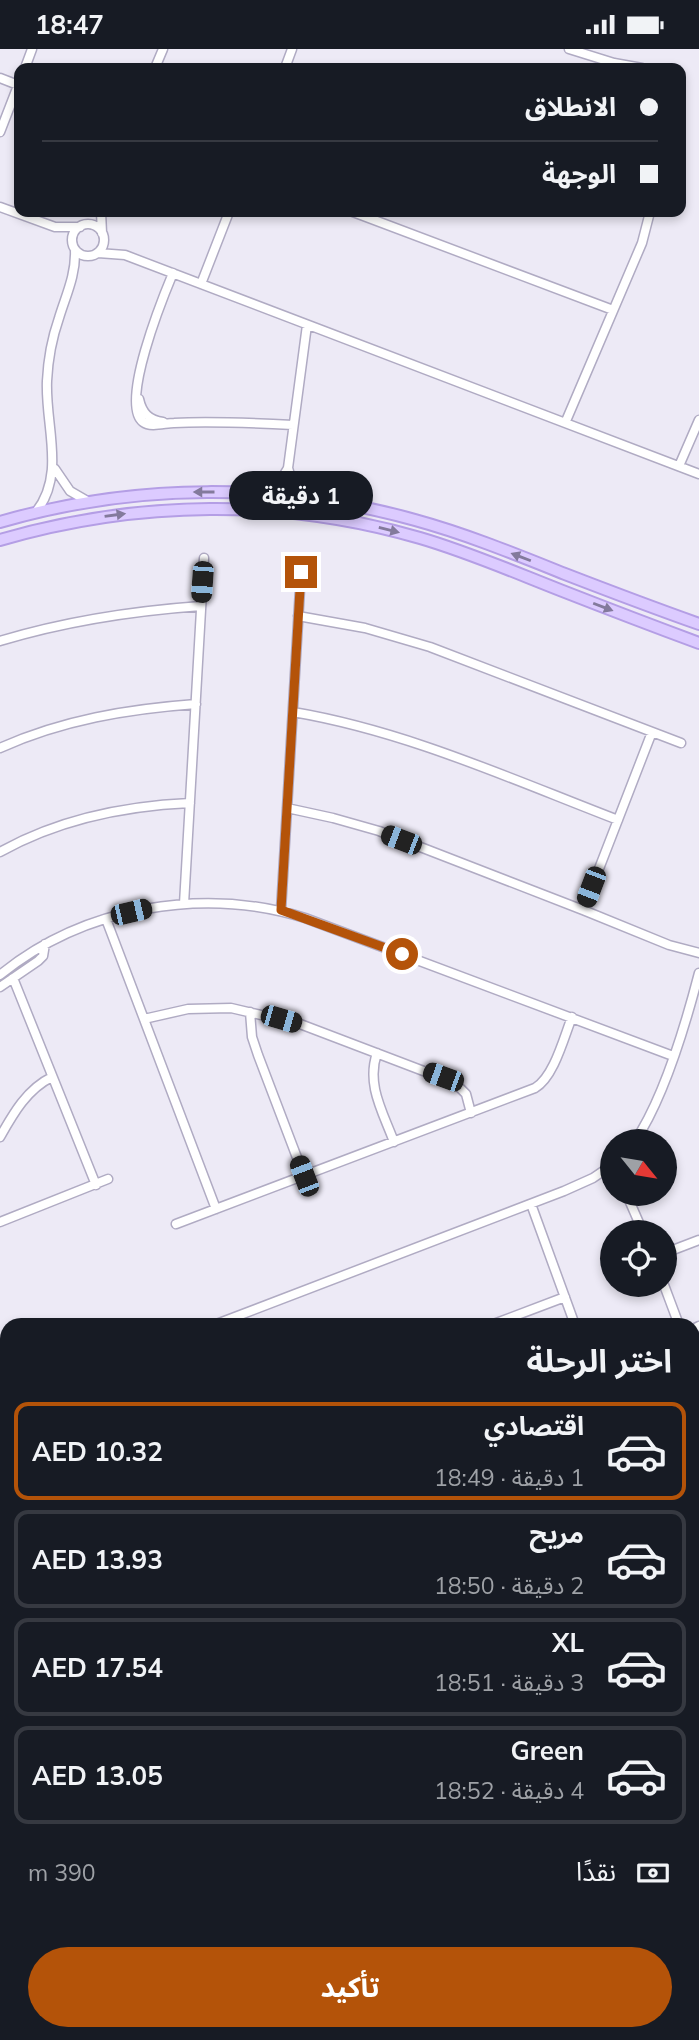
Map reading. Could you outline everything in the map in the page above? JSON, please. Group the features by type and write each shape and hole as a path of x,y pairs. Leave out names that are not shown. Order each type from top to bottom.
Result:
{"street":[{"path":"569,49 615,63"},
{"path":"0,132 14,97"},
{"path":"27,217 48,225 67,228 96,227 125,255 699,474"},
{"path":"89,502 70,491 60,480 54,466 47,406 48,363 56,327 73,278 74,233 92,217"},
{"path":"73,278 104,244 99,217"},
{"path":"201,284 227,217"},
{"path":"366,217 614,310"},
{"path":"566,422 642,243 649,217"},
{"path":"48,225 82,255 125,255"},
{"path":"173,274 145,345 138,393 141,408 146,415 153,420 169,423 293,425"},
{"path":"304,498 291,482 288,468 307,325"},
{"path":"679,466 699,420"},
{"path":"36,512 49,491 54,466"},
{"path":"266,494 277,486 288,468"},
{"path":"0,522 36,512 114,498 190,493 266,494 304,498 385,512 439,527 699,624"},
{"path":"76,521 72,515 76,510 108,504 114,498"},
{"path":"0,540 76,521 142,512 204,508 265,511 349,521 395,531 464,552 699,643"},
{"path":"184,904 204,558"},
{"path":"281,910 301,572"},
{"path":"0,641 75,621 124,612 201,606"},
{"path":"298,616 365,628 430,647 681,743"},
{"path":"0,748 48,729 97,717 196,704"},
{"path":"293,712 351,723 398,737 618,820"},
{"path":"583,910 652,732"},
{"path":"0,852 32,835 76,820 121,810 190,803"},
{"path":"287,808 379,831 669,945 699,953"},
{"path":"0,975 45,944 106,919 149,908 184,904 253,906 281,910 673,1056"},
{"path":"106,919 216,1209"},
{"path":"0,987 43,957 45,944"},
{"path":"642,1129 686,1022 699,972"},
{"path":"13,978 96,1185"},
{"path":"144,1019 209,1007 231,1008 300,1024 460,1086 466,1094 471,1113"},
{"path":"250,1012 251,1030 258,1055 304,1176"},
{"path":"176,1224 541,1084 550,1072 572,1017"},
{"path":"377,1053 372,1080 394,1142"},
{"path":"0,1137 24,1099 34,1088 52,1077"},
{"path":"232,1318 531,1204 600,1174"},
{"path":"0,1222 108,1179"},
{"path":"531,1204 572,1318"},
{"path":"677,1248 699,1240"},
{"path":"510,1318 565,1297"},
{"path":"668,1297 676,1318"}],"route":[{"path":"301,572 281,910 402,954"}]}
